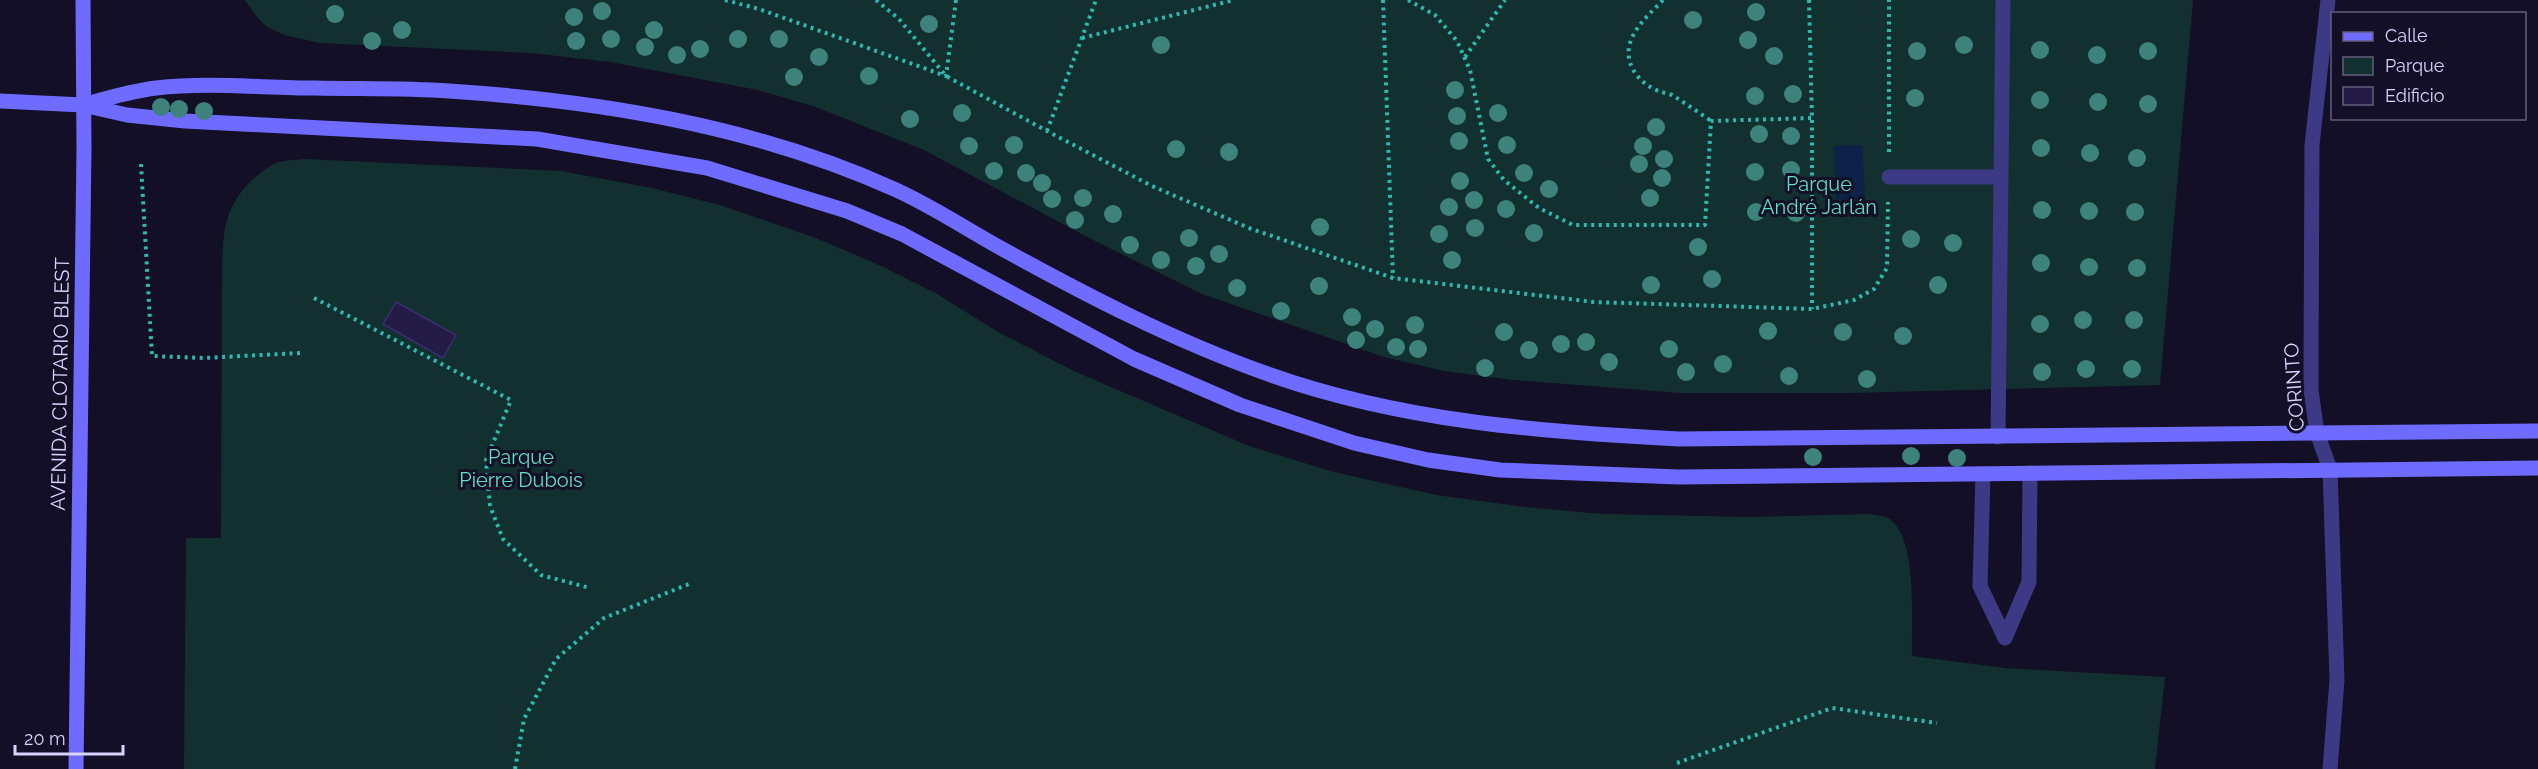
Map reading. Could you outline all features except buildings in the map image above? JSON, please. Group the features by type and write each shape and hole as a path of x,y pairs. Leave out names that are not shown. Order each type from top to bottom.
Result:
{"main road":[{"name":"AVENIDA CLOTARIO BLEST","path":"76,769 84,105 83,0"},
{"path":"84,105 128,92 189,86 446,90 634,110 772,143 844,167 900,191 1094,298 1196,347 1278,378 1375,406 1423,415 1501,425 1679,439 2538,431"},
{"path":"0,101 84,105 127,115 185,121 537,139 707,168 847,212 902,234 1134,359 1240,405 1354,443 1428,460 1500,470 1611,476 1763,477 2538,468"}],"street":[{"path":"1998,436 2003,0"},
{"name":"CORINTO","path":"2328,0 2312,145 2311,390 2317,433 2330,469 2337,680 2330,769"},
{"path":"1888,177 2000,177"},
{"path":"1983,474 1980,586 2005,638 2029,582 2030,473"}],"path":[{"path":"725,0 759,9 946,76 1047,131 1173,195 1306,249 1393,278 1594,302 1812,309 1854,300 1874,289 1887,268 1889,0"},
{"path":"876,0 899,19 946,76"},
{"path":"946,76 957,0"},
{"path":"1047,131 1096,0"},
{"path":"1082,38 1234,0"},
{"path":"1383,0 1393,278"},
{"path":"1408,0 1435,15 1457,41 1470,70 1488,159 1504,180 1539,208 1573,225 1705,225 1711,121"},
{"path":"1464,57 1504,0"},
{"path":"1663,0 1645,17 1632,39 1628,58 1633,70 1641,80 1654,89 1670,94 1711,121 1812,118"},
{"path":"1809,0 1812,118 1812,309"},
{"path":"141,164 152,356 203,358 300,353"},
{"path":"314,298 511,400 486,460 490,506 503,539 541,574 590,588"},
{"path":"515,769 524,718 556,659 604,618 689,584"},
{"path":"1677,764 1832,708 1937,723"}],"green space":[{"name":"Parque André Jarlán","path":"245,0 2193,0 2160,385 1851,393 1680,393 1513,380 1444,371 1384,357 1202,294 1089,238 924,150 813,106 758,90 610,62 531,53 320,43 284,35 267,27"},
{"name":"Parque Pierre Dubois","path":"304,159 561,171 652,188 720,205 816,238 879,265 937,294 998,332 1076,372 1249,446 1334,472 1436,495 1525,507 1602,514 1749,517 1867,514 1884,516 1897,526 1904,540 1908,559 1912,602 1912,656 2005,668 2165,677 2155,769 184,769 186,538 221,538 222,279 225,227 233,205 255,177 276,163"}],"water":[{"path":"1862,145 1865,199 1836,200 1834,146"}]}
